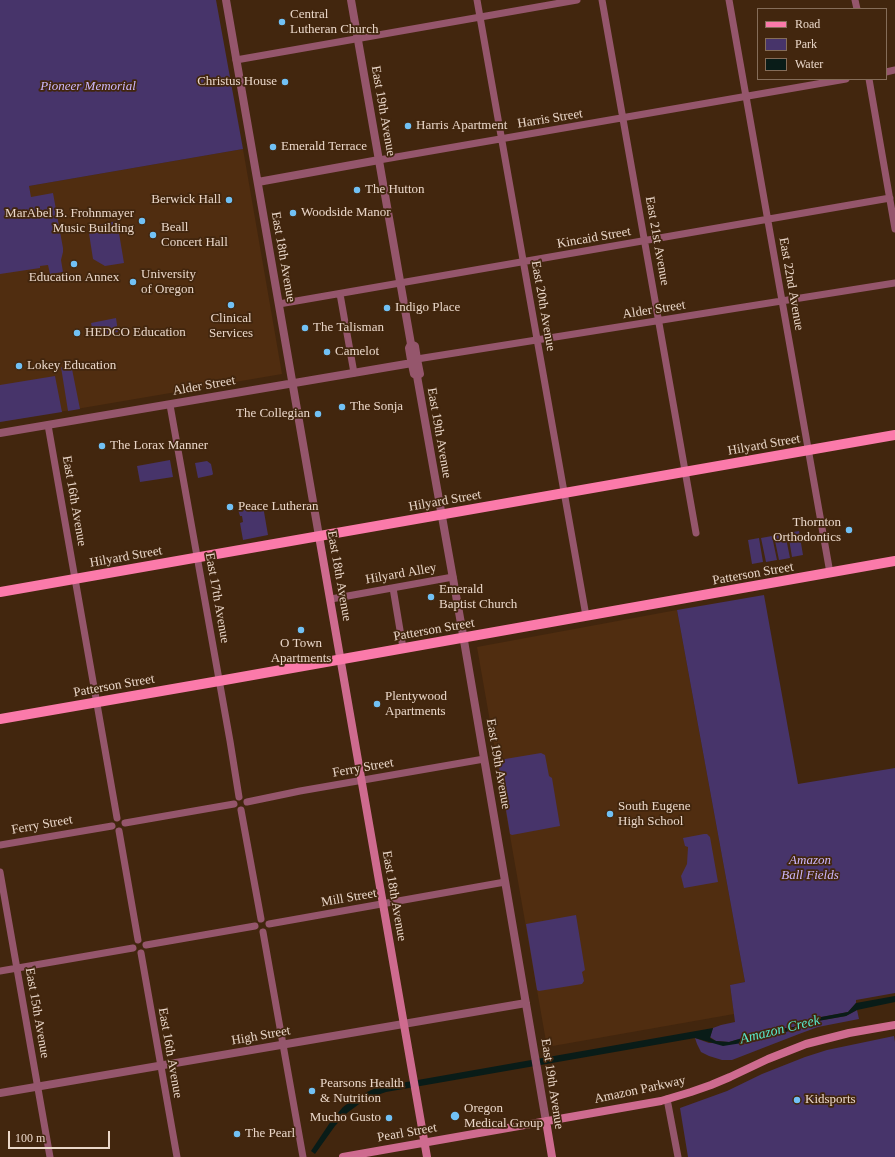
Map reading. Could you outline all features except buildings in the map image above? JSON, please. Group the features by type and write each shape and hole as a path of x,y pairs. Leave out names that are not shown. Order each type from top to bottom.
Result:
{"main road":[{"name":"Hilyard Street","path":"0,592 895,435"},
{"name":"East 18th Avenue","path":"320,536 428,1157"},
{"name":"Patterson Street","path":"0,719 895,561"},
{"name":"Amazon Parkway","path":"546,1121 667,1099 711,1085 754,1065 806,1044 848,1033 895,1025"},
{"name":"Pearl Street","path":"343,1157 546,1121"},
{"name":"East 19th Avenue","path":"546,1121 552,1157"}],"street":[{"name":"East 18th Avenue","path":"226,0 320,536"},
{"name":"East 19th Avenue","path":"352,0 401,284 411,344 410,348 414,361 414,374 417,376 453,577 546,1121"},
{"name":"East 20th Avenue","path":"477,0 586,616"},
{"path":"236,60 577,0"},
{"name":"East 21st Avenue","path":"602,0 696,533"},
{"name":"East 22nd Avenue","path":"729,0 830,573"},
{"name":"Harris Street","path":"258,182 840,80"},
{"path":"869,80 895,228"},
{"name":"Kincaid Street","path":"279,304 523,263 890,198"},
{"name":"Alder Street","path":"0,434 354,373 449,354 895,283"},
{"path":"340,294 354,373"},
{"name":"East 17th Avenue","path":"170,404 239,797"},
{"name":"East 16th Avenue","path":"48,425 117,818"},
{"name":"Hilyard Alley","path":"330,599 453,577"},
{"path":"393,588 403,648"},
{"name":"Ferry Street","path":"247,802 300,791 484,759"},
{"path":"239,797 244,798 247,802 246,807 242,810 236,809 234,804 235,799 239,797"},
{"path":"125,823 234,804"},
{"path":"242,810 261,919"},
{"path":"119,831 115,830 112,826 112,822 117,818 121,818 125,823"},
{"path":"119,831 123,829 125,823"},
{"name":"Ferry Street","path":"0,845 112,826"},
{"path":"119,831 138,940"},
{"name":"East 15th Avenue","path":"0,872 50,1157"},
{"name":"Mill Street","path":"268,924 506,882"},
{"path":"261,919 266,920 268,924 267,929 263,932"},
{"path":"255,926 257,921 261,919"},
{"path":"255,926 258,931 263,932"},
{"path":"146,945 255,926"},
{"path":"263,932 303,1157"},
{"path":"138,940 143,941 146,945"},
{"path":"133,948 133,944 138,940"},
{"path":"133,948 135,951 141,953 146,949 146,945"},
{"path":"0,971 133,948"},
{"name":"East 16th Avenue","path":"141,953 176,1157"},
{"name":"High Street","path":"0,1093 526,1003"},
{"path":"667,1099 678,1157"}],"shaded area":[{"name":"University of Oregon","path":"243,149 282,374 0,422 0,191"},
{"name":"South Eugene High School","path":"677,610 745,982 730,985 734,1014 547,1047 477,647"}],"green space":[{"name":"Pioneer Memorial","path":"0,0 216,0 243,149 29,186 31,197 53,193 63,248 61,260 63,272 50,274 48,265 40,266 40,268 0,274"},
{"path":"117,221 124,263 105,266 93,259 88,227"},
{"path":"116,318 118,332 94,336 91,323"},
{"path":"61,367 64,369 65,367 72,369 80,409 68,411"},
{"path":"55,376 62,412 0,422 0,385"},
{"path":"170,460 173,477 140,482 137,466"},
{"path":"207,461 211,464 213,474 198,478 195,463"},
{"path":"263,506 268,535 243,540 240,523 243,522 242,516 240,516 238,510"},
{"path":"799,531 803,555 792,557 788,533"},
{"path":"785,533 790,558 779,560 774,536"},
{"path":"772,536 777,560 766,562 761,538"},
{"path":"759,538 763,562 752,564 748,540"},
{"name":"Amazon Ball Fields","path":"764,595 798,784 895,768 895,993 856,1000 856,1003 848,1012 816,1018 794,1027 757,1032 729,1042 716,1041 710,1037 713,1028 735,1022 730,985 745,982 677,610"},
{"path":"541,753 545,755 549,776 552,778 560,826 512,835 510,834 498,762 499,760"},
{"path":"707,834 710,837 718,882 684,888 681,876 687,864 688,847 685,846 683,838"},
{"path":"576,915 585,970 582,972 584,981 582,984 539,991 537,990 526,924"},
{"path":"857,1010 859,1019 818,1027 732,1060 722,1060 701,1052 695,1038 709,1043 742,1043 760,1035 783,1033 812,1022 846,1016"},
{"path":"894,1036 895,1157 688,1157 680,1108 727,1091 762,1074 805,1057 827,1050"}],"water":[{"name":"Amazon Creek","path":"895,996 895,1002 857,1010 846,1016 812,1022 783,1033 760,1035 742,1043 723,1046 695,1038 386,1092 366,1099 347,1113 335,1126 315,1154 311,1151 331,1121 343,1107 358,1096 378,1087 713,1028 710,1038 716,1041 729,1042 757,1032 794,1027 816,1018 848,1012 856,1003"}],"place":[{"name":"Central Lutheran Church","path":"282,22"},
{"name":"Christus House","path":"285,82"},
{"name":"Harris Apartment","path":"408,126"},
{"name":"Emerald Terrace","path":"273,147"},
{"name":"The Hutton","path":"357,190"},
{"name":"Berwick Hall","path":"229,200"},
{"name":"Woodside Manor","path":"293,213"},
{"name":"MarAbel B. Frohnmayer Music Building","path":"142,221"},
{"name":"Beall Concert Hall","path":"153,235"},
{"name":"Education Annex","path":"74,264"},
{"name":"University of Oregon","path":"133,282"},
{"name":"Clinical Services","path":"231,305"},
{"name":"Indigo Place","path":"387,308"},
{"name":"The Talisman","path":"305,328"},
{"name":"HEDCO Education","path":"77,333"},
{"name":"Camelot","path":"327,352"},
{"name":"Lokey Education","path":"19,366"},
{"name":"The Sonja","path":"342,407"},
{"name":"The Collegian","path":"318,414"},
{"name":"The Lorax Manner","path":"102,446"},
{"name":"Peace Lutheran","path":"230,507"},
{"name":"Thornton Orthodontics","path":"849,530"},
{"name":"Emerald Baptist Church","path":"431,597"},
{"name":"O Town Apartments","path":"301,630"},
{"name":"Plentywood Apartments","path":"377,704"},
{"name":"South Eugene High School","path":"610,814"},
{"name":"Pearsons Health & Nutrition","path":"312,1091"},
{"name":"Kidsports","path":"797,1100"},
{"name":"Oregon Medical Group","path":"455,1116"},
{"name":"Mucho Gusto","path":"389,1118"},
{"name":"The Pearl","path":"237,1134"}]}
